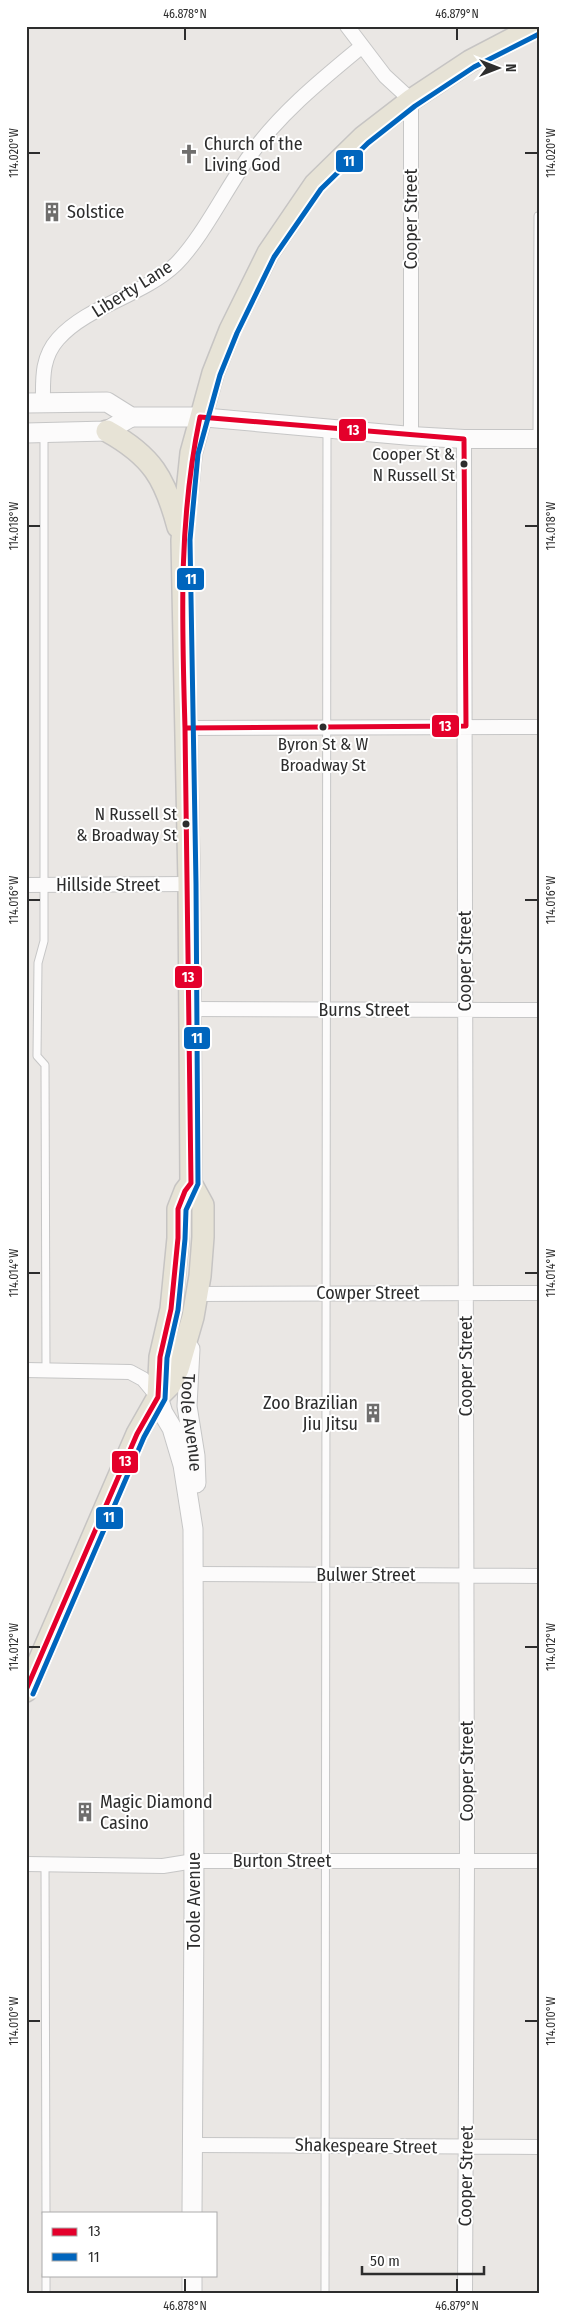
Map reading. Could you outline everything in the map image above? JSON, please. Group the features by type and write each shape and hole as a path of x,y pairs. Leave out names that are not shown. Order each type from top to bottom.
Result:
{"main road":[{"path":"26,1691 133,1443 158,1397 170,1385 178,1370 194,1317 198,1294 203,1238 203,1205 191,1183 189,884 182,540 191,453 213,373 230,330 268,253 315,184 363,137 410,100 470,62 537,26"},
{"path":"34,403 107,402 130,417"},
{"path":"35,433 106,431 130,417 200,417"},
{"path":"106,431 128,443 153,466 172,502 182,540"},
{"path":"158,1397 160,1357 171,1309 178,1209 185,1191 191,1183"},
{"name":"Toole Avenue","path":"193,1529 197,1510 195,1456 187,1406 187,1383 194,1317"},
{"name":"Toole Avenue","path":"158,1397 163,1413 172,1428 183,1465 193,1529 192,2212"},
{"path":"192,2276 192,2293"}],"street":[{"path":"348,26 385,76 410,100"},
{"name":"Liberty Lane","path":"34,403 48,352 59,339 75,325 153,280 176,264 249,156 280,118 362,46"},
{"name":"Cooper Street","path":"410,100 411,436"},
{"path":"200,417 411,436 464,439 538,439"},
{"name":"Cooper Street","path":"464,439 467,1860 465,2293"},
{"path":"185,728 327,726 539,727"},
{"name":"Hillside Street","path":"26,885 189,884"},
{"name":"Burns Street","path":"190,1009 539,1010"},
{"name":"Cowper Street","path":"198,1294 539,1292"},
{"path":"26,1370 130,1372 143,1379 158,1397"},
{"name":"Bulwer Street","path":"194,1574 539,1576"},
{"name":"Burton Street","path":"26,1864 164,1866 194,1861 539,1861"},
{"name":"Shakespeare Street","path":"192,2144 467,2148 539,2147"}],"lane":[{"path":"538,216 538,439"},
{"path":"325,2293 327,429"},
{"path":"35,433 45,885 44,941 38,963 37,1056 45,1065 46,1370"},
{"path":"45,1864 46,2212"},
{"path":"46,2276 46,2293"}],"transit line":[{"name":"11","path":"33,1694 144,1437 165,1399 167,1358 178,1310 186,1210 198,1184 196,884 190,540 198,454 220,375 237,333 274,257 321,189 368,143 415,106 474,67 539,34"},
{"name":"13","path":"200,417 464,439 466,726 185,728 183,572 188,495 200,417"},
{"name":"13","path":"26,1690 137,1434 158,1397 160,1357 171,1309 178,1238 178,1209 185,1191 191,1183 185,728"}],"place":[{"name":"Church of the Living God","path":"189,154"},
{"name":"Solstice","path":"52,212"},
{"name":"Cooper St & N Russell St","path":"464,464"},
{"name":"Byron St & W Broadway St","path":"323,727"},
{"name":"N Russell St & Broadway St","path":"186,824"},
{"name":"Zoo Brazilian Jiu Jitsu","path":"373,1413"},
{"name":"Magic Diamond Casino","path":"85,1812"}]}
